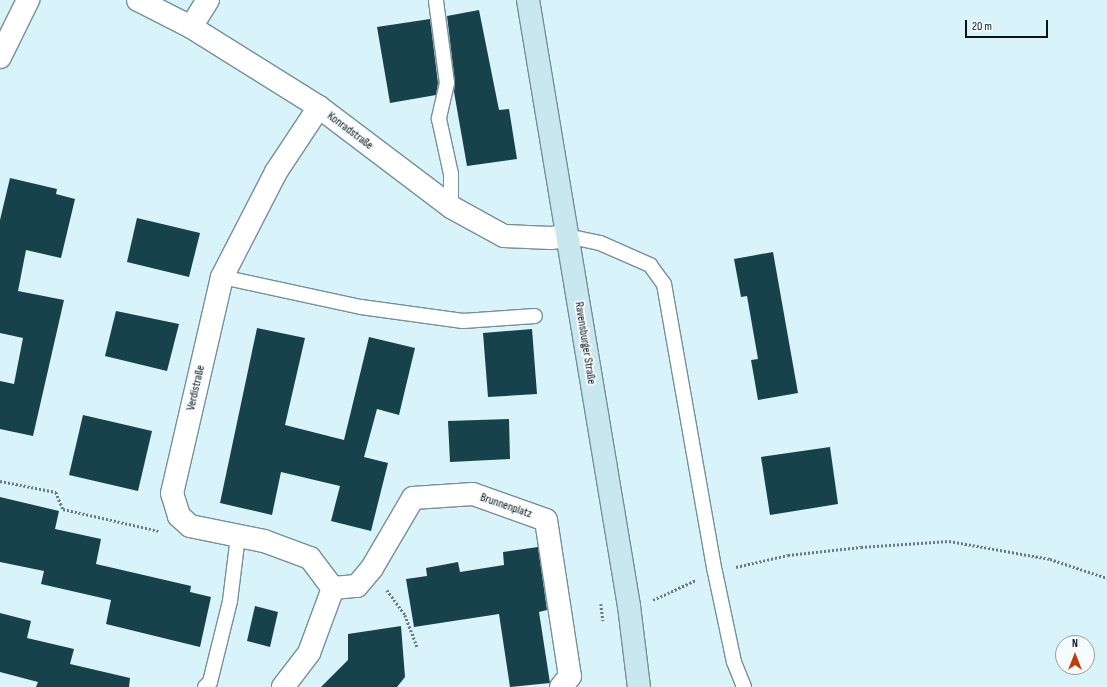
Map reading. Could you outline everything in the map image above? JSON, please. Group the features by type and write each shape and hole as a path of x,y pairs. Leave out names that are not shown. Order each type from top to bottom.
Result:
{"main road":[{"name":"Ravensburger Straße","path":"528,0 629,606 639,687"}],"street":[{"path":"0,57 28,0"},
{"name":"Konradstraße","path":"138,0 191,28 319,107 451,207 504,236 552,238 567,236"},
{"path":"191,28 208,0"},
{"name":"Verdistraße","path":"178,516 172,493 222,277 276,172 319,107"},
{"name":"Brunnenplatz","path":"333,588 357,586 372,568 413,498 473,494 546,520 570,676 562,687"},
{"path":"178,516 190,526 264,541 310,558 333,588 309,653 283,687"}],"lane":[{"path":"436,1 447,83 439,119 451,174 451,207"},
{"path":"567,236 600,243 650,265 664,284 715,572 734,662 744,687"},
{"path":"222,277 360,307 463,321 535,316"},
{"path":"205,687 210,682 230,601 238,536"}],"path":[{"path":"0,481 56,492 63,509 159,532 178,516"},
{"path":"602,611 648,602 715,572 788,555 861,547 949,541 1050,559 1107,578"},
{"path":"372,568 405,615 417,647"}],"building":[{"path":"479,10 499,110 509,109 517,159 467,166 454,92 455,82 447,16"},
{"path":"430,19 438,83 436,95 390,103 377,27"},
{"path":"10,178 57,189 56,194 75,199 61,258 26,250 18,291 64,300 33,436 0,429 0,381 14,384 23,338 0,333 0,220"},
{"path":"137,218 200,233 189,277 127,262"},
{"path":"773,252 798,393 758,400 751,360 758,359 747,296 741,297 734,259"},
{"path":"116,311 179,324 167,371 105,356"},
{"path":"257,328 305,338 285,425 344,440 369,337 415,348 399,415 377,409 364,457 388,463 371,531 331,521 340,486 281,472 272,515 220,503"},
{"path":"532,329 537,394 488,397 483,333"},
{"path":"83,415 152,431 138,491 69,475"},
{"path":"509,419 510,459 450,462 448,421"},
{"path":"830,447 838,504 770,515 761,457"},
{"path":"0,497 59,511 55,529 101,539 96,564 191,586 190,592 211,597 200,647 106,624 111,600 41,584 44,571 0,562"},
{"path":"538,547 547,610 539,612 550,683 510,687 499,614 414,627 406,579 427,576 426,568 458,562 460,572 504,565 503,552"},
{"path":"255,606 278,612 270,647 247,641"},
{"path":"0,613 31,621 27,638 74,649 70,664 130,678 129,687 36,687 38,682 0,672"},
{"path":"401,626 405,677 397,687 321,687 348,660 348,634"}]}
